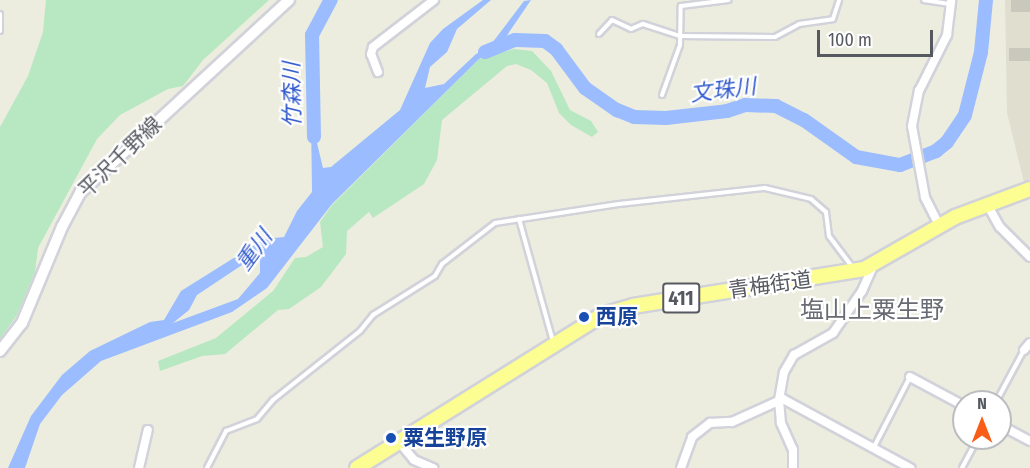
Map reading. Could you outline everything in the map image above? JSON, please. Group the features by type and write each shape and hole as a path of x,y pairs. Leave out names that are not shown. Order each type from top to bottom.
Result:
{"highway":[{"name":"青梅街道","path":"357,468 602,315 633,306 855,271 873,266 939,225 987,204 1030,189"}],"main road":[{"name":"平沢千野線","path":"0,351 22,323 66,218 81,192 289,0"}],"street":[{"path":"378,72 371,54 373,47 434,0"},
{"path":"939,225 925,197 919,172 913,134 914,109 947,34 951,2"},
{"path":"987,204 1000,227 1030,257"},
{"path":"793,468 793,450 781,423 779,400 784,372 794,355 833,333 862,291 873,266"},
{"path":"1024,350 1030,343"},
{"path":"910,377 952,400"},
{"path":"779,400 910,468"},
{"path":"681,468 692,437 710,423 732,422 779,400"},
{"path":"139,468 148,430"},
{"path":"1012,431 1030,441"},
{"path":"399,442 414,460 433,468"}],"lane":[{"path":"662,95 680,36 683,4 729,0"},
{"path":"599,34 612,20 631,28 643,24 680,36 775,37 799,24 833,19 839,0"},
{"path":"924,0 951,2"},
{"path":"0,14 0,31"},
{"path":"207,468 226,432 257,419 273,400 360,331 373,315 435,276 442,264 485,228 519,219 765,188 811,199 825,212 829,236 855,271"},
{"path":"519,219 553,344"},
{"path":"1002,390 1024,350"},
{"path":"874,448 910,377"},
{"path":"962,468 972,450"}],"shaded area":[{"path":"1005,0 1030,0 1030,184 1025,186 1007,113"}],"green space":[{"path":"46,0 269,0 203,60 183,86 168,89 120,115 97,139 38,248 35,272 17,315 0,339 0,127 28,76 43,32"},
{"path":"514,49 532,51 551,71 570,110 591,121 598,132 592,137 571,125 559,113 547,83 531,70 516,64 507,66 442,120 437,160 424,184 373,218 369,212 347,231 346,254 321,287 289,309 278,310 225,354 202,356 160,371 158,361 216,338 273,291 295,258 306,257 323,247 320,222 332,205 479,59"}],"water":[{"name":"重川","path":"483,0 491,0 457,29 447,52 430,67 425,88 444,84 476,54 489,47 524,1 531,0 497,50 479,59 332,204 267,288 232,312 101,361 62,395 40,424 25,468 8,468 31,416 62,375 90,351 150,322 164,320 181,291 264,239 284,237 297,211 312,192 311,118 323,168 331,167 400,110 430,43 443,29","holes":["260,253 260,273 238,299 173,323 189,310 197,295"]}],"building":[{"path":"1011,0 1030,0 1030,12 1011,12"},
{"path":"1009,48 1030,48 1030,61 1009,61"}],"waterway":[{"name":"竹森川","path":"314,137 312,35 331,0"},
{"name":"文珠川","path":"485,52 515,40 545,41 556,49 585,88 617,110 634,117 666,118 727,111 745,105 776,106 804,120 856,157 900,165 936,151 947,142 965,115 981,52 986,0"}],"place":[{"name":"西原","path":"584,317"},
{"name":"粟生野原","path":"391,438"}],"district":[{"name":"塩山上粟生野","path":"872,311"}]}
